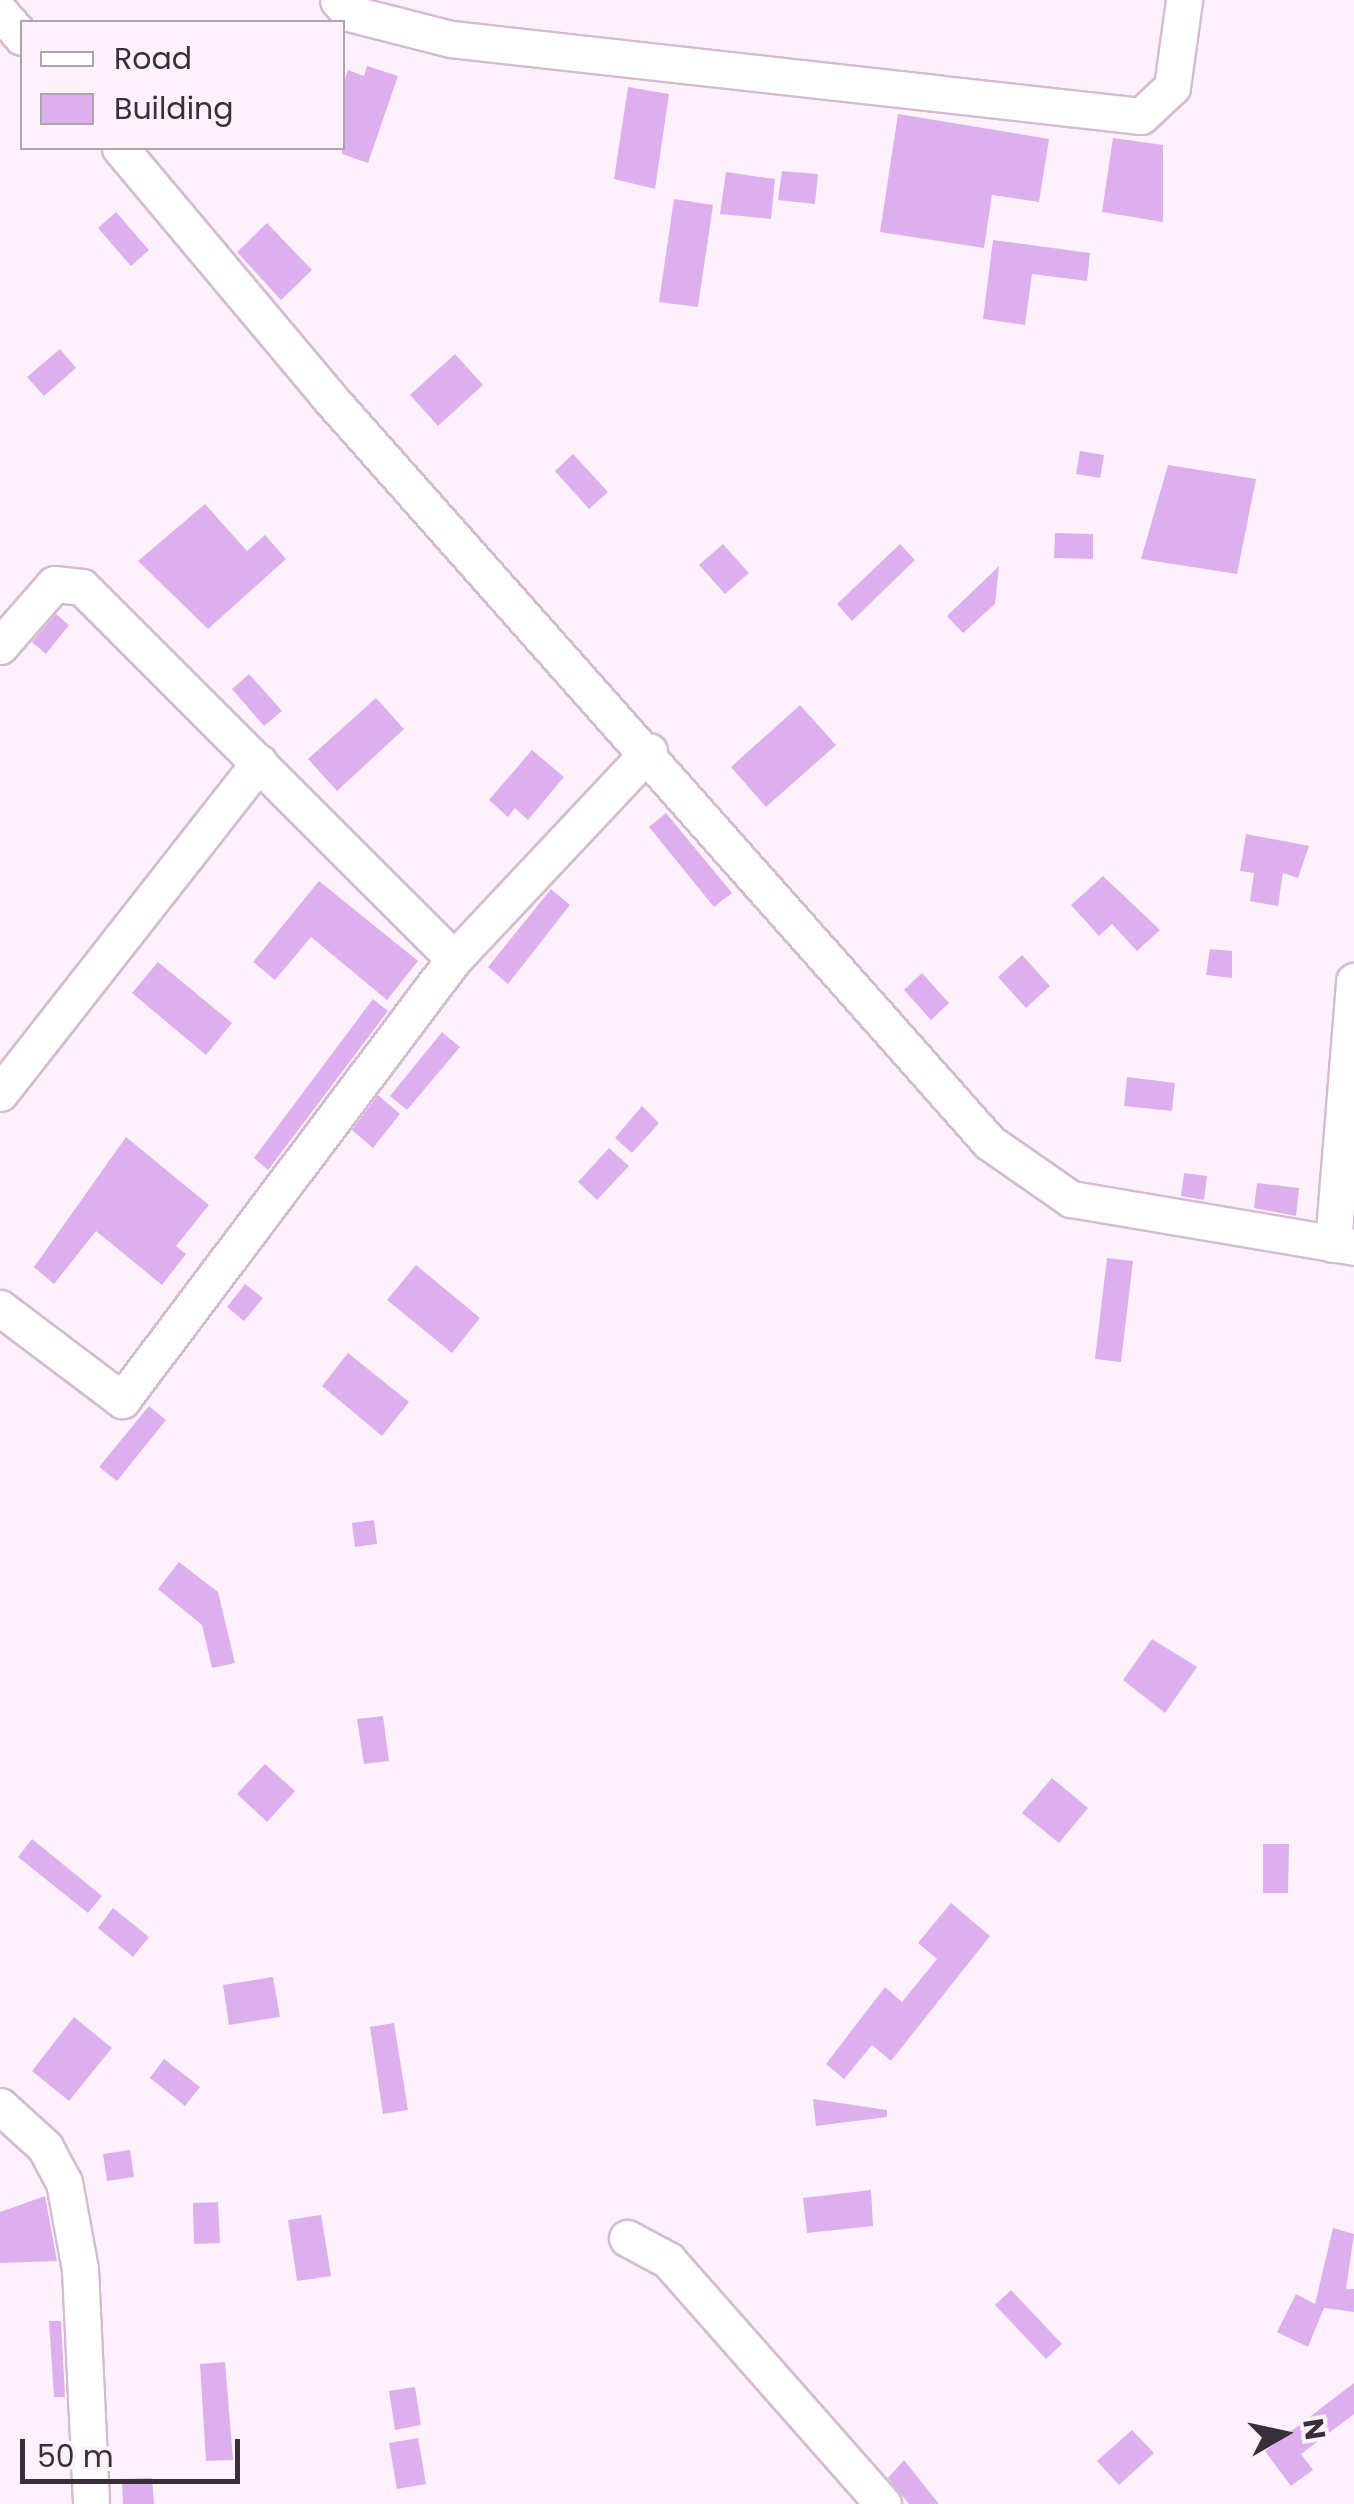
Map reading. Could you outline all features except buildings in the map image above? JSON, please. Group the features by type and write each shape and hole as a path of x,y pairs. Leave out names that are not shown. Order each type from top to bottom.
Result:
{"street":[{"path":"338,0 349,13 450,39 1141,116 1172,87 1184,0"},
{"path":"0,12 20,34"},
{"path":"122,150 326,395 649,751 989,1142 1071,1199 1343,1246 1354,981"},
{"path":"0,646 43,592 68,580 454,959"},
{"path":"0,1308 122,1400 454,959 649,751"},
{"path":"0,1093 258,763"},
{"path":"0,2106 45,2147 64,2182 80,2269 91,2504"},
{"path":"628,2238 668,2260 882,2504"}]}
